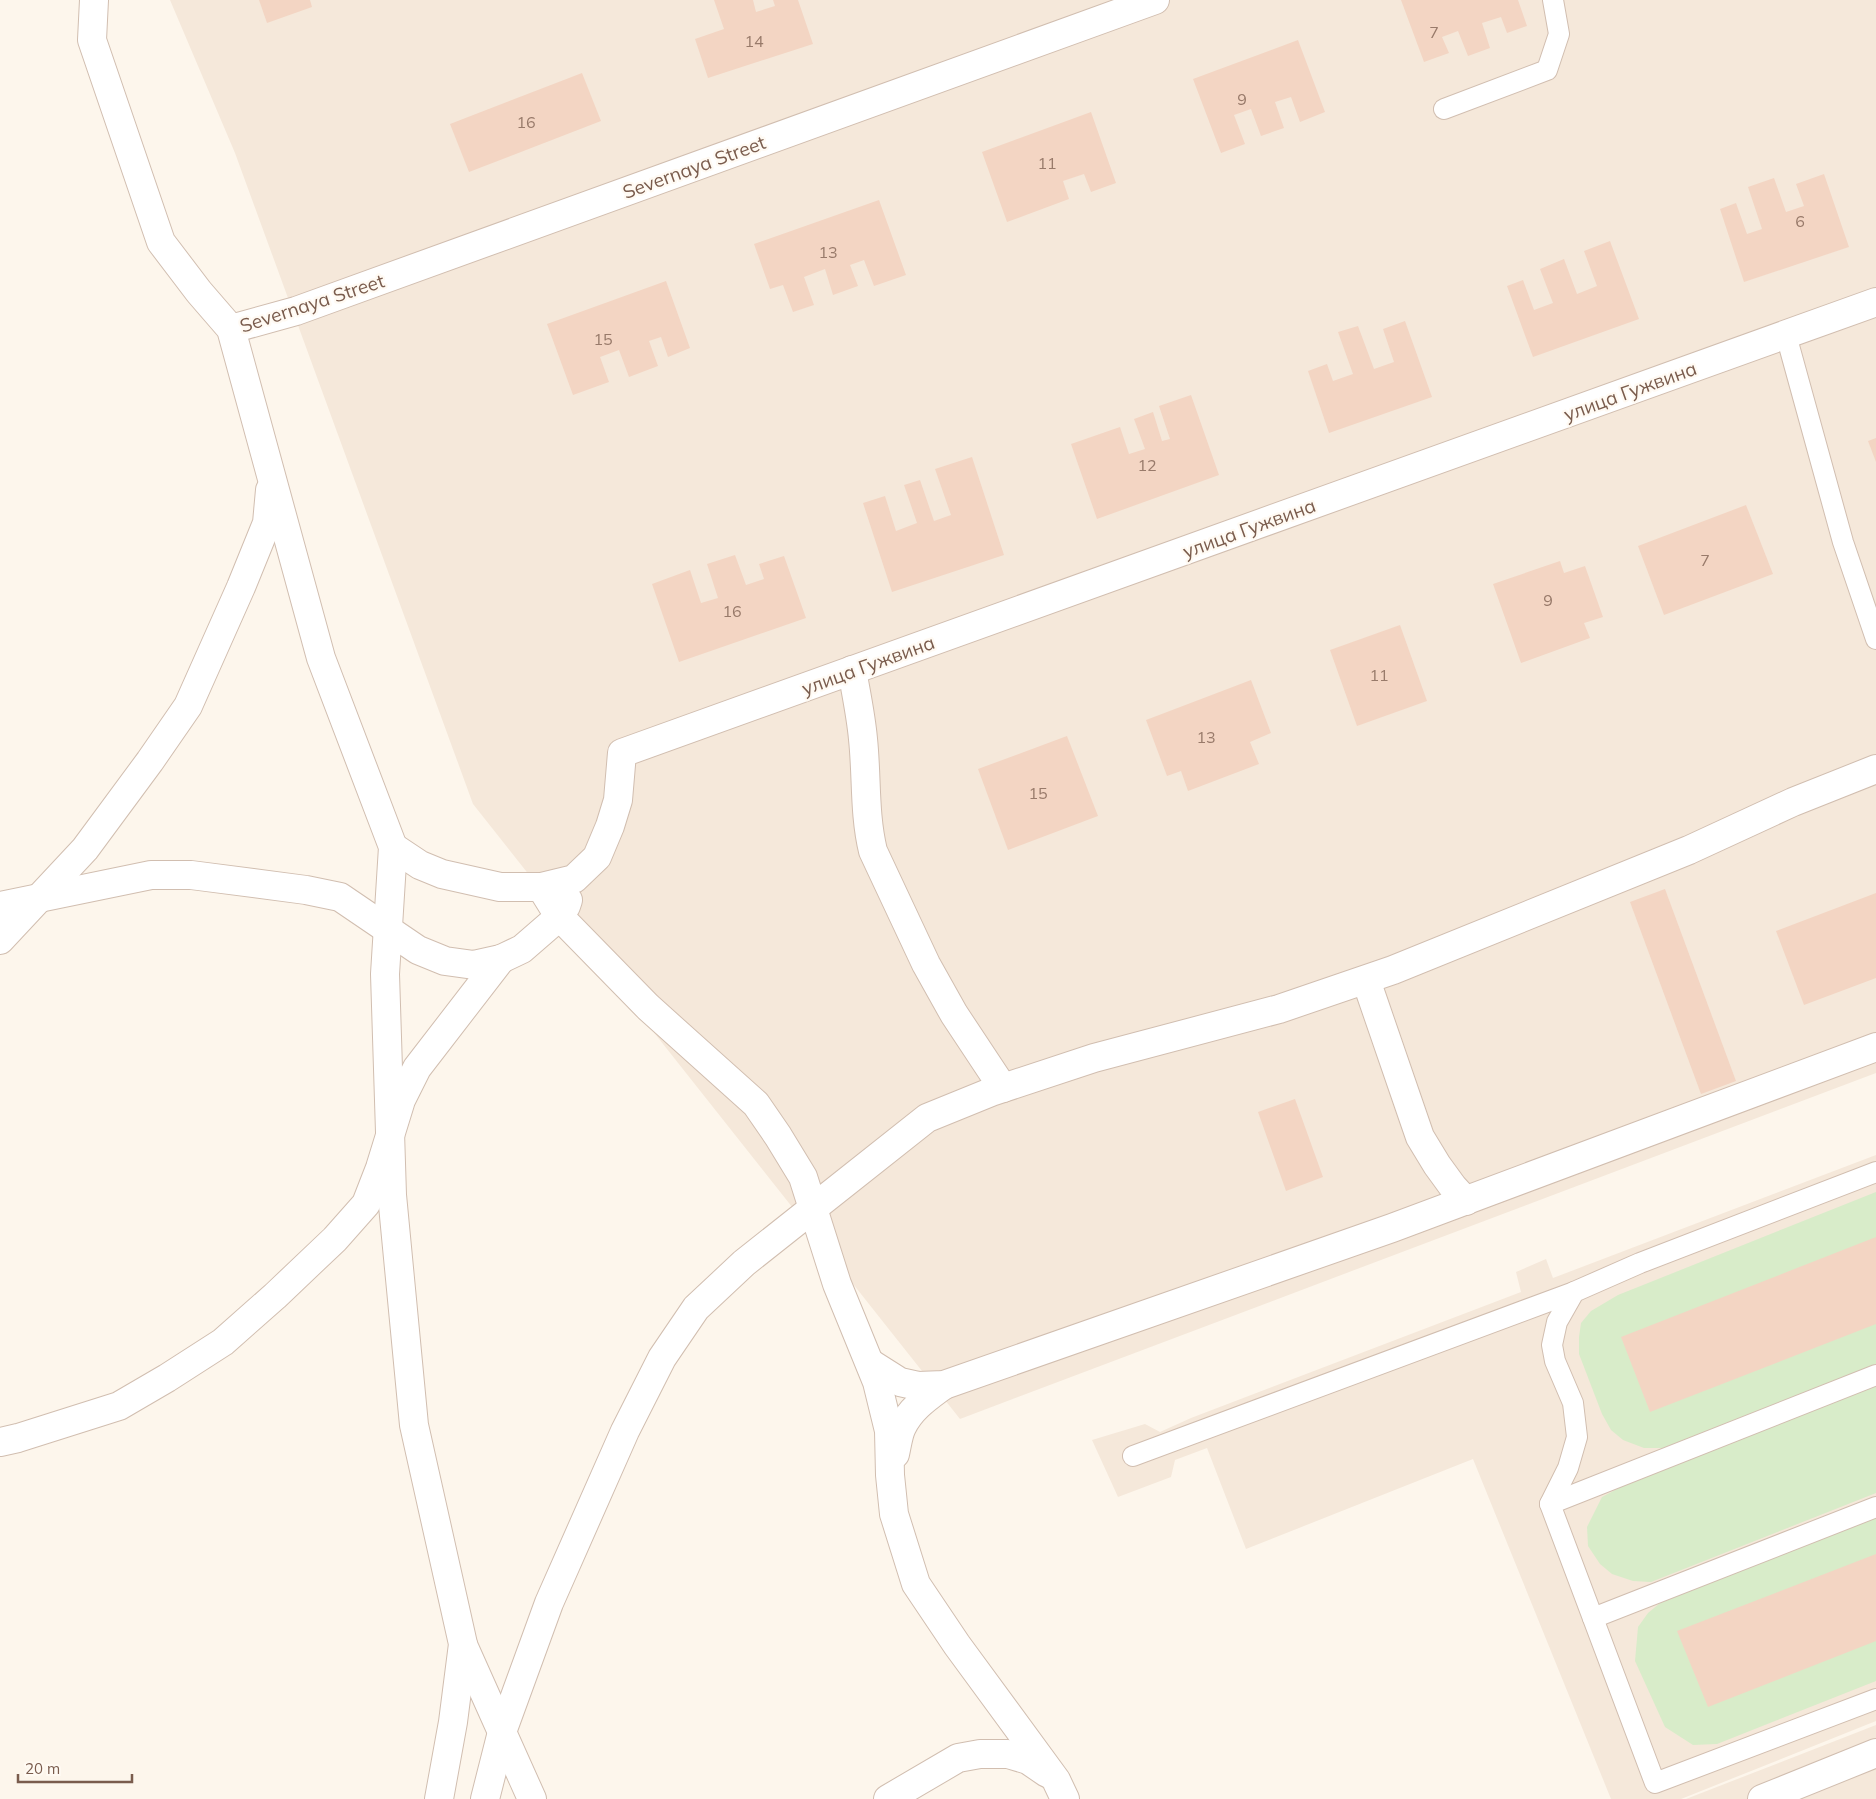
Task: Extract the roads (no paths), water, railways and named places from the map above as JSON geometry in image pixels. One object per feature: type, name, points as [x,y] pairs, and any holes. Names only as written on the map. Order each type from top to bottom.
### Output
[{"type":"street","points":[[94,0],[92,40],[161,242],[198,292],[231,329],[321,658],[393,847],[385,974],[392,1195],[414,1425],[463,1644],[532,1799]]},
{"type":"street","name":"Severnaya Street","points":[[231,329],[296,311],[1155,0]]},
{"type":"street","name":"улица Гужвина","points":[[574,879],[597,856],[610,826],[618,800],[622,753],[1876,302]]},
{"type":"street","points":[[0,940],[85,849],[188,706],[267,523],[272,478]]},
{"type":"street","points":[[852,670],[863,740],[865,805],[868,832],[873,851],[926,964],[954,1014],[1003,1088]]},
{"type":"street","points":[[484,1799],[502,1732],[549,1603],[625,1431],[662,1358],[696,1308],[744,1263],[926,1118],[1003,1088],[1094,1058],[1279,1009],[1366,980],[1689,850],[1793,802],[1876,769]]},
{"type":"street","points":[[393,847],[420,865],[442,874],[500,887],[541,887],[574,879]]},
{"type":"street","points":[[0,906],[151,875],[191,875],[306,890],[340,897],[418,950],[445,961],[474,965],[501,959],[522,949],[559,916],[566,906],[574,879]]},
{"type":"street","points":[[541,887],[559,916],[648,1007],[756,1104],[803,1177],[837,1284],[877,1382],[890,1431],[890,1475],[894,1514],[916,1584],[1060,1790]]},
{"type":"street","points":[[0,1442],[119,1406],[167,1378],[223,1342],[335,1239],[366,1204],[401,1100],[417,1068],[501,959]]},
{"type":"street","points":[[1366,980],[1420,1137],[1453,1187],[1466,1200]]},
{"type":"street","points":[[890,1475],[901,1428],[911,1412],[923,1400],[944,1385],[1466,1200],[1876,1047]]},
{"type":"street","points":[[870,1363],[900,1382],[918,1386],[944,1385]]},
{"type":"street","points":[[438,1799],[453,1722],[463,1644]]},
{"type":"street","points":[[1762,1799],[1876,1753]]},
{"type":"street","points":[[888,1799],[958,1758],[980,1754],[1008,1754],[1028,1760],[1060,1790]]},
{"type":"lane","points":[[1444,109],[1547,70],[1559,34],[1553,0]]},
{"type":"lane","points":[[1786,335],[1844,542],[1876,639]]},
{"type":"lane","points":[[1134,1456],[1574,1292],[1640,1263],[1876,1172]]},
{"type":"lane","points":[[1574,1292],[1556,1322],[1552,1346],[1555,1360],[1573,1403],[1576,1437],[1568,1468],[1550,1504],[1655,1783],[1876,1699]]},
{"type":"lane","points":[[1550,1504],[1876,1375]]},
{"type":"lane","points":[[1593,1618],[1876,1507]]}]
